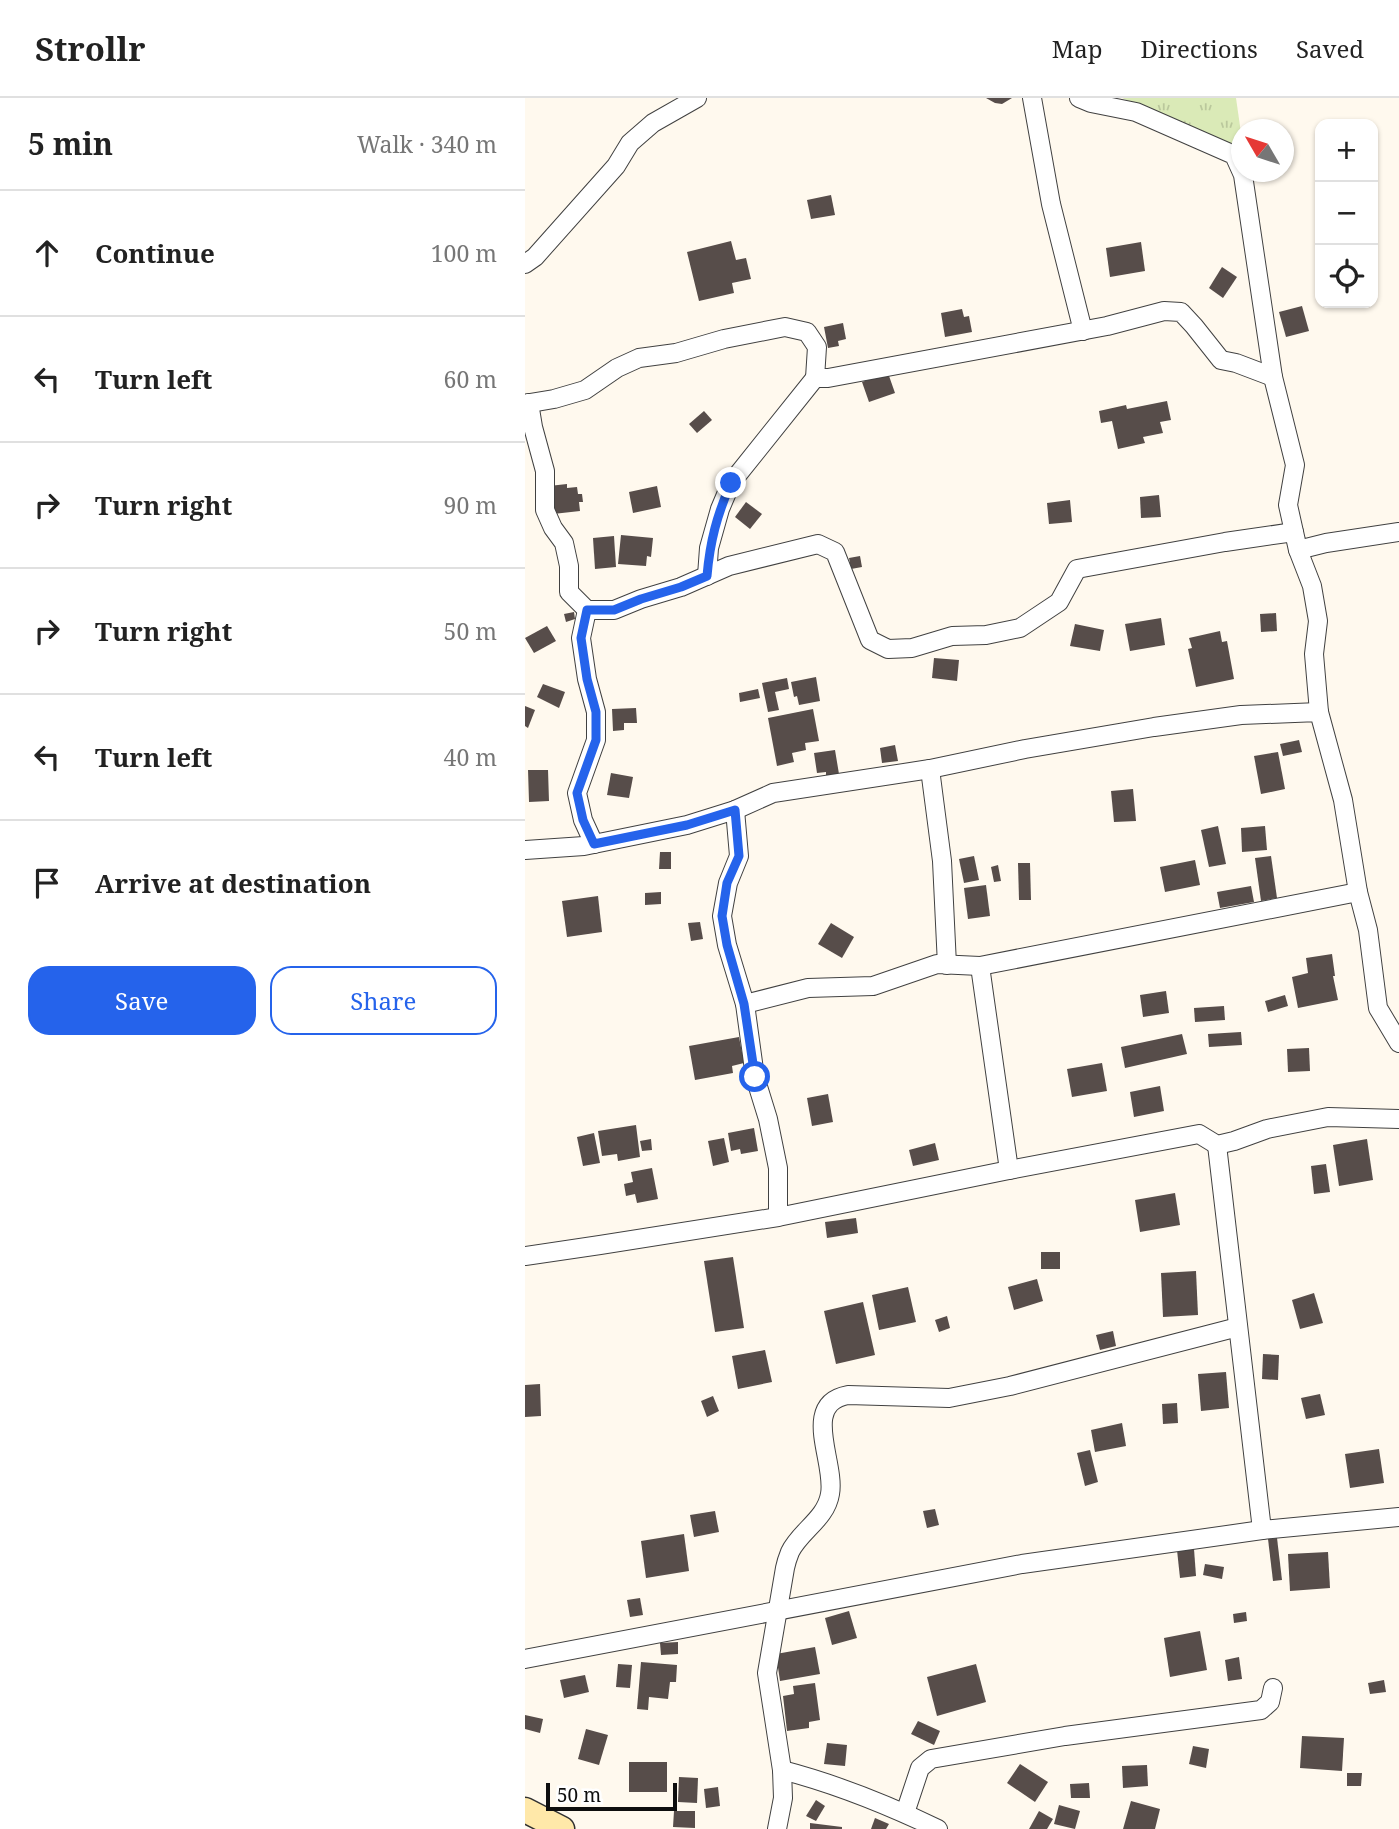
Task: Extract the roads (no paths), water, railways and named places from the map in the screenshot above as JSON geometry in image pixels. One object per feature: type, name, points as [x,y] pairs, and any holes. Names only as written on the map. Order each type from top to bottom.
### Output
[{"type":"main road","points":[[525,1810],[562,1829]]},
{"type":"street","points":[[525,264],[535,257],[616,166],[630,143],[653,123],[697,98]]},
{"type":"street","points":[[1032,98],[1051,204],[1083,331]]},
{"type":"street","points":[[1079,98],[1091,103],[1136,111],[1234,155],[1243,175],[1273,377],[1295,465],[1288,505],[1296,541],[1312,586],[1318,621],[1314,654],[1319,712],[1343,800],[1358,892],[1368,930],[1378,1008],[1399,1043]]},
{"type":"street","points":[[815,378],[828,378],[1083,331],[1164,310],[1181,312],[1221,360],[1237,363],[1273,377]]},
{"type":"street","points":[[707,576],[709,548],[731,483],[815,378],[817,347],[807,332],[785,327],[724,339],[675,353],[639,358],[617,368],[585,390],[527,403],[545,471],[545,510],[564,543],[569,566],[569,592],[587,610],[614,610],[681,587],[707,576],[729,566],[818,544],[835,552],[870,640],[888,649],[912,648],[952,636],[986,635],[1020,628],[1059,602],[1077,569],[1226,542],[1326,543],[1399,532]]},
{"type":"street","points":[[587,610],[581,638],[587,679],[596,712],[596,740],[577,793],[583,820],[594,844]]},
{"type":"street","points":[[525,850],[594,844],[687,825],[735,810],[773,793],[930,769],[1025,749],[1241,715],[1319,712]]},
{"type":"street","points":[[930,769],[942,861],[947,965]]},
{"type":"street","points":[[735,810],[739,856],[727,883],[722,916],[727,945],[744,1004],[755,1077],[768,1119],[778,1168],[778,1217]]},
{"type":"street","points":[[744,1004],[808,988],[873,986],[937,964],[981,967],[1358,892]]},
{"type":"street","points":[[981,967],[1009,1170]]},
{"type":"street","points":[[525,1256],[778,1217],[1199,1134],[1217,1145],[1267,1129],[1328,1117],[1399,1119]]},
{"type":"street","points":[[1217,1145],[1262,1530]]},
{"type":"street","points":[[777,1829],[783,1798],[782,1770],[767,1673],[790,1551],[818,1519],[830,1495],[831,1476],[821,1425],[829,1405],[837,1397],[848,1395],[949,1398],[1010,1386],[1238,1327]]},
{"type":"street","points":[[525,1659],[1022,1564],[1262,1530],[1399,1517]]},
{"type":"street","points":[[905,1813],[920,1768],[931,1759],[1065,1736],[1261,1710],[1270,1702],[1273,1688]]},
{"type":"street","points":[[782,1770],[817,1779],[905,1813],[938,1829]]}]
